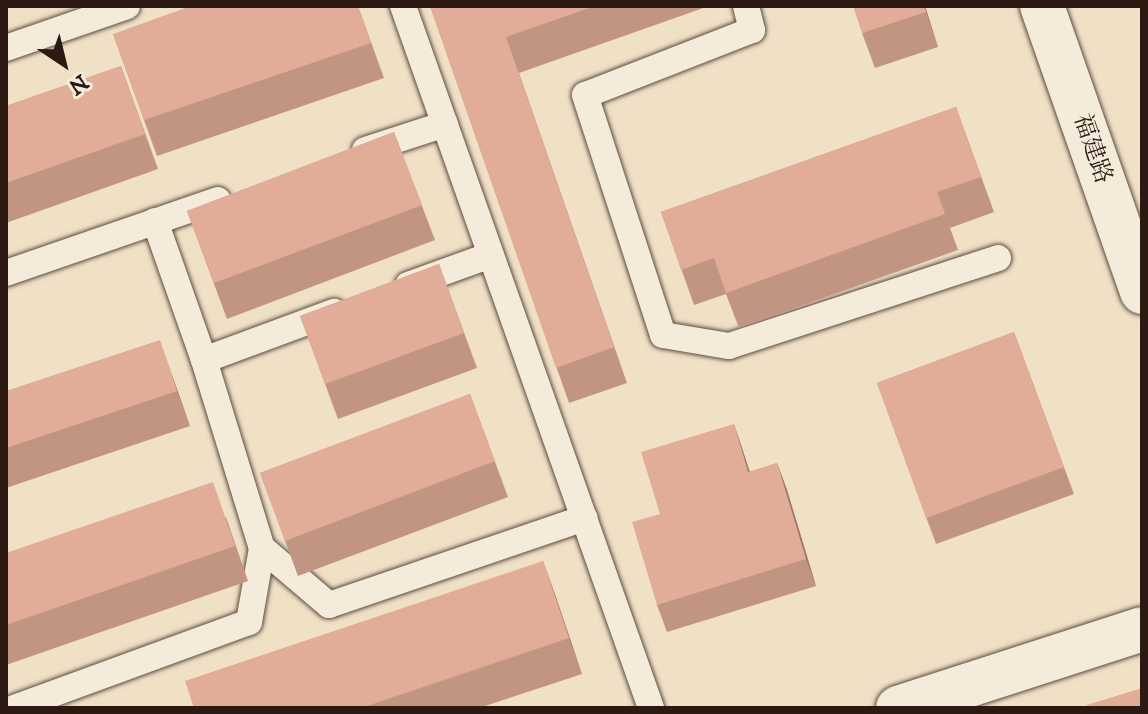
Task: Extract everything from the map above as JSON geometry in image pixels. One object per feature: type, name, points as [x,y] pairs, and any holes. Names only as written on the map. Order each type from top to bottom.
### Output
[{"type":"street","name":"福建路","points":[[1042,6],[1142,292]]},
{"type":"street","name":"福建路","points":[[1072,6],[1142,207]]},
{"type":"street","points":[[898,708],[947,700],[1142,629]]},
{"type":"lane","points":[[6,48],[127,6]]},
{"type":"lane","points":[[746,6],[752,30],[585,95],[663,335],[729,346],[998,258]]},
{"type":"lane","points":[[409,8],[445,124],[651,708]]},
{"type":"lane","points":[[343,158],[445,124]]},
{"type":"lane","points":[[6,273],[242,192]]},
{"type":"lane","points":[[14,708],[249,622],[262,548],[204,360],[155,221]]},
{"type":"lane","points":[[204,360],[491,255]]},
{"type":"lane","points":[[262,548],[329,605],[585,518]]},
{"type":"building","points":[[191,6],[358,6],[371,43],[144,120],[113,34]]},
{"type":"building","points":[[430,6],[595,6],[506,37],[614,347],[556,368]]},
{"type":"building","points":[[853,6],[924,6],[926,12],[862,33]]},
{"type":"building","points":[[121,66],[145,134],[6,183],[6,106]]},
{"type":"building","points":[[956,107],[981,177],[937,192],[945,214],[726,293],[714,258],[681,270],[661,212]]},
{"type":"building","points":[[394,132],[422,205],[214,283],[187,211]]},
{"type":"building","points":[[439,264],[464,333],[325,384],[300,316]]},
{"type":"building","points":[[1014,332],[1064,467],[926,518],[877,383]]},
{"type":"building","points":[[160,340],[177,391],[6,448],[6,391]]},
{"type":"building","points":[[470,394],[495,461],[285,541],[260,473]]},
{"type":"building","points":[[734,424],[748,472],[777,463],[806,559],[657,605],[632,522],[660,514],[641,452]]},
{"type":"building","points":[[213,482],[235,546],[6,625],[6,553]]},
{"type":"building","points":[[543,561],[569,638],[361,708],[194,708],[185,681]]},
{"type":"building","points":[[1142,688],[1142,708],[1084,708],[1087,705]]}]
